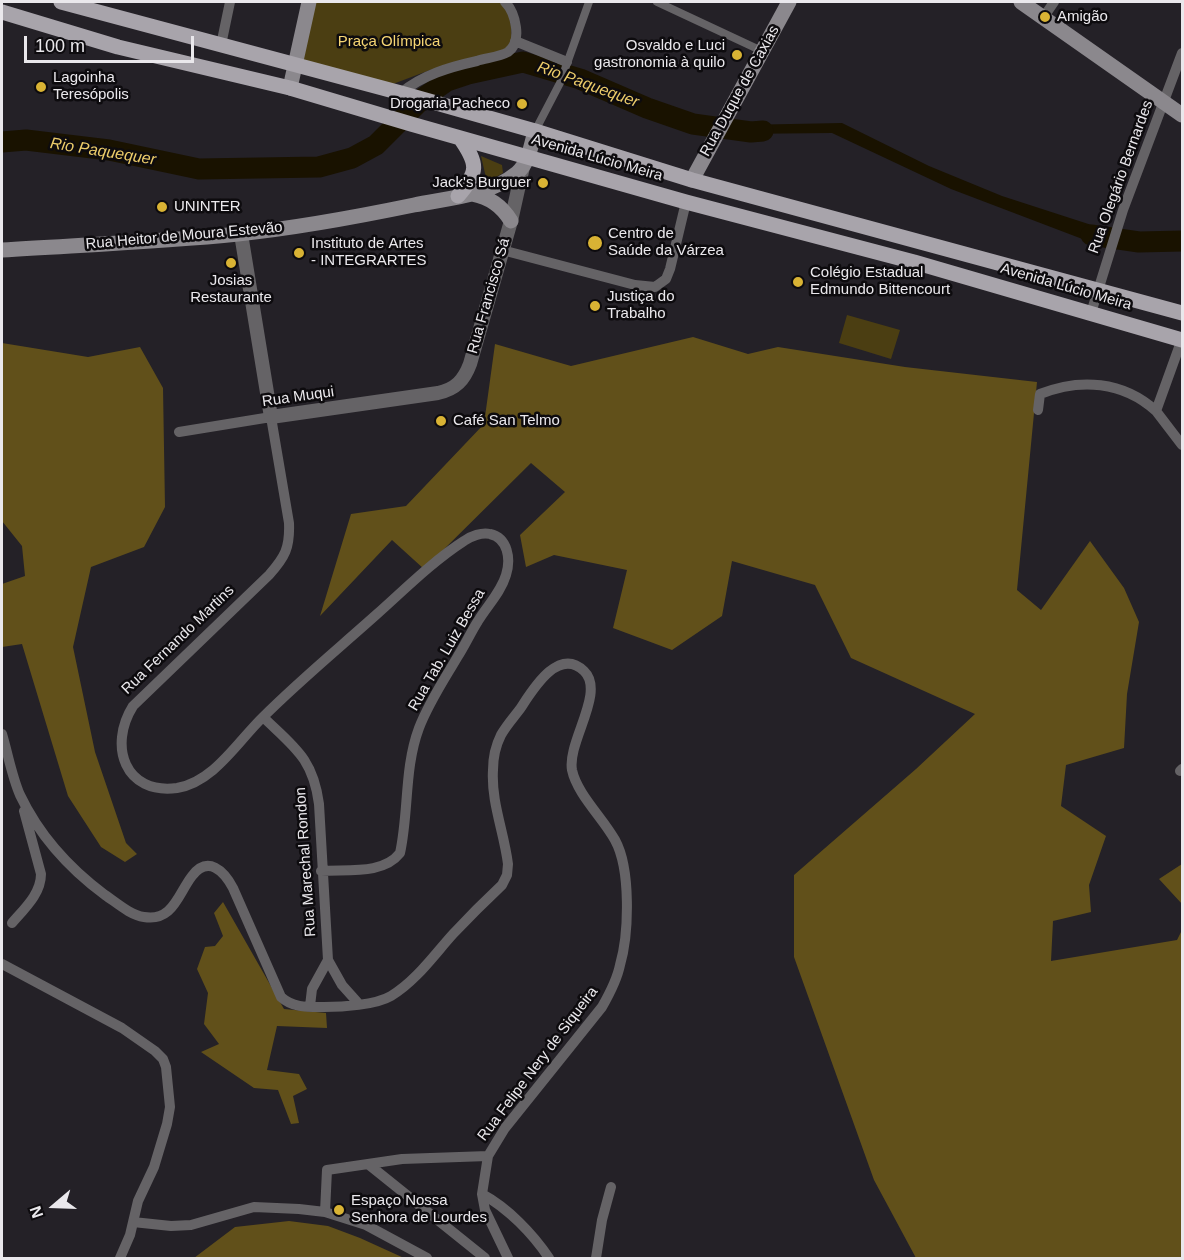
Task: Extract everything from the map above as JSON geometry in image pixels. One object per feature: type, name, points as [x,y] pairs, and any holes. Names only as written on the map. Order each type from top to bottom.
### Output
[{"type":"main road","name":"Avenida Lúcio Meira","points":[[61,2],[296,64],[535,131],[692,180],[1182,313]]},
{"type":"main road","points":[[290,88],[309,2]]},
{"type":"main road","name":"Rua Duque de Caxias","points":[[692,180],[789,2]]},
{"type":"main road","points":[[1020,2],[1182,115]]},
{"type":"main road","name":"Avenida Lúcio Meira","points":[[2,12],[118,47],[290,88],[460,138],[525,162],[914,262],[1182,340]]},
{"type":"main road","name":"Rua Francisco Sá","points":[[525,162],[535,131]]},
{"type":"main road","points":[[460,138],[470,154],[474,168],[465,195],[493,201],[501,207],[511,221]]},
{"type":"main road","name":"Rua Heitor de Moura Estevão","points":[[2,250],[241,234],[384,211],[465,195],[510,177],[525,162]]},
{"type":"street","points":[[221,45],[230,2]]},
{"type":"street","points":[[406,95],[419,80],[442,70],[507,52],[515,41],[516,27],[513,15],[505,2]]},
{"type":"street","points":[[515,41],[567,64],[589,2]]},
{"type":"street","points":[[657,2],[762,51]]},
{"type":"street","points":[[1043,18],[1054,2]]},
{"type":"street","name":"Rua Olegário Bernardes","points":[[1091,313],[1123,210],[1182,53]]},
{"type":"street","name":"Rua Francisco Sá","points":[[535,131],[560,83],[567,64]]},
{"type":"street","name":"Rua Francisco Sá","points":[[421,397],[449,391],[465,377],[511,221],[525,162]]},
{"type":"street","points":[[502,250],[635,285],[656,287],[666,279],[670,269],[686,202]]},
{"type":"street","name":"Rua Fernando Martins","points":[[241,234],[290,539],[282,560],[269,575],[133,706],[125,719],[120,748],[133,775],[148,786],[166,789],[183,787],[199,780],[212,770],[263,717],[445,555],[466,540],[487,533]]},
{"type":"street","points":[[1156,411],[1182,340]]},
{"type":"street","points":[[1038,410],[1040,394],[1090,383],[1117,388],[1148,403],[1182,445]]},
{"type":"street","name":"Rua Muqui","points":[[179,432],[421,397]]},
{"type":"street","name":"Rua Tab. Luiz Bessa","points":[[321,871],[375,868],[394,860],[400,853],[411,754],[418,730],[432,699],[478,620],[497,594],[507,573],[509,558],[505,545],[497,536],[487,533]]},
{"type":"street","name":"Rua Felipe Nery de Siqueira","points":[[359,1004],[377,1002],[405,986],[502,885],[507,875],[508,864],[492,786],[495,750],[502,734],[549,672],[557,666],[568,663],[585,671],[592,685],[575,745],[572,771],[584,794],[616,841],[621,855],[626,886],[621,964],[613,989],[602,1007],[505,1128],[488,1156]]},
{"type":"street","name":"Rua Marechal Rondon","points":[[263,717],[294,747],[310,768],[318,797],[328,960],[342,985],[359,1004]]},
{"type":"street","points":[[2,734],[41,874],[41,883],[29,903],[12,923]]},
{"type":"street","points":[[19,793],[43,832],[70,865],[128,911],[142,917],[153,918],[165,914],[172,909],[198,870],[208,866],[217,868],[226,876],[233,888],[281,997],[288,1003],[310,1006],[359,1004]]},
{"type":"street","points":[[310,1006],[312,989],[328,960]]},
{"type":"street","points":[[2,964],[122,1028],[163,1059],[166,1067],[170,1107],[154,1167],[138,1201],[120,1258]]},
{"type":"street","points":[[325,1212],[327,1170],[402,1159],[488,1156],[482,1194],[485,1210],[508,1258]]},
{"type":"street","points":[[368,1164],[485,1258]]},
{"type":"street","points":[[596,1258],[602,1220],[611,1187]]},
{"type":"street","points":[[482,1194],[499,1205],[528,1233],[549,1258]]},
{"type":"street","points":[[133,1222],[171,1226],[191,1225],[254,1207],[281,1206],[325,1212],[366,1225],[427,1258]]},
{"type":"green space","name":"Praça Olímpica","points":[[313,2],[502,2],[510,12],[512,42],[502,53],[430,70],[393,84],[299,61]]},
{"type":"green space","points":[[481,156],[502,165],[503,173],[487,182]]},
{"type":"green space","points":[[847,315],[900,330],[891,359],[839,343]]},
{"type":"shaded area","points":[[842,123],[929,166],[1002,196],[1110,231],[1108,245],[1085,240],[951,189],[832,133],[735,134],[740,125]]},
{"type":"shaded area","points":[[1126,234],[1182,235],[1182,246],[1123,246]]},
{"type":"shaded area","points":[[693,337],[748,354],[778,347],[905,367],[1037,382],[1017,590],[1041,610],[1090,541],[1124,588],[1139,622],[1127,694],[1124,748],[1066,765],[1061,806],[1106,836],[1089,885],[1091,912],[1053,921],[1051,961],[1177,940],[1182,930],[1182,1258],[916,1258],[874,1180],[794,957],[794,875],[916,769],[975,714],[851,658],[815,585],[732,561],[722,616],[672,650],[613,628],[627,570],[554,555],[526,567],[520,535],[565,492],[531,463],[424,569],[392,540],[320,616],[351,514],[406,506],[484,424],[495,344],[571,366]]},
{"type":"shaded area","points":[[2,343],[88,357],[140,347],[163,388],[165,507],[144,547],[91,567],[73,647],[95,752],[126,843],[137,854],[125,862],[101,847],[68,796],[22,644],[2,647],[2,584],[25,576],[22,546],[2,521]]},
{"type":"shaded area","points":[[1182,864],[1182,904],[1159,879]]},
{"type":"shaded area","points":[[223,902],[284,1009],[326,1013],[327,1028],[277,1026],[267,1070],[299,1074],[307,1089],[293,1096],[299,1123],[291,1124],[278,1090],[254,1088],[201,1052],[219,1044],[204,1024],[208,993],[197,969],[205,947],[215,946],[223,936],[214,913]]},
{"type":"shaded area","points":[[289,1221],[328,1226],[404,1258],[194,1258],[235,1227]]},
{"type":"waterway","name":"Rio Paquequer","points":[[2,142],[26,140],[109,150],[199,169],[319,167],[352,158],[376,145],[423,98],[447,81],[523,62],[580,79],[647,108],[693,124],[751,132],[763,131]]},
{"type":"waterway","name":"Rio Paquequer","points":[[1091,235],[1139,242],[1182,241]]},
{"type":"place","name":"Amigão","points":[[1045,17]]},
{"type":"place","name":"Osvaldo e Luci gastronomia à quilo","points":[[737,55]]},
{"type":"place","name":"Lagoinha Teresópolis","points":[[41,87]]},
{"type":"place","name":"Drogaria Pacheco","points":[[522,104]]},
{"type":"place","name":"Jack's Burguer","points":[[543,183]]},
{"type":"place","name":"UNINTER","points":[[162,207]]},
{"type":"place","name":"Centro de Saúde da Várzea","points":[[595,243]]},
{"type":"place","name":"Instituto de Artes - INTEGRARTES","points":[[299,253]]},
{"type":"place","name":"Josias Restaurante","points":[[231,263]]},
{"type":"place","name":"Colégio Estadual Edmundo Bittencourt","points":[[798,282]]},
{"type":"place","name":"Justiça do Trabalho","points":[[595,306]]},
{"type":"place","name":"Café San Telmo","points":[[441,421]]},
{"type":"place","name":"Espaço Nossa Senhora de Lourdes","points":[[339,1210]]}]
